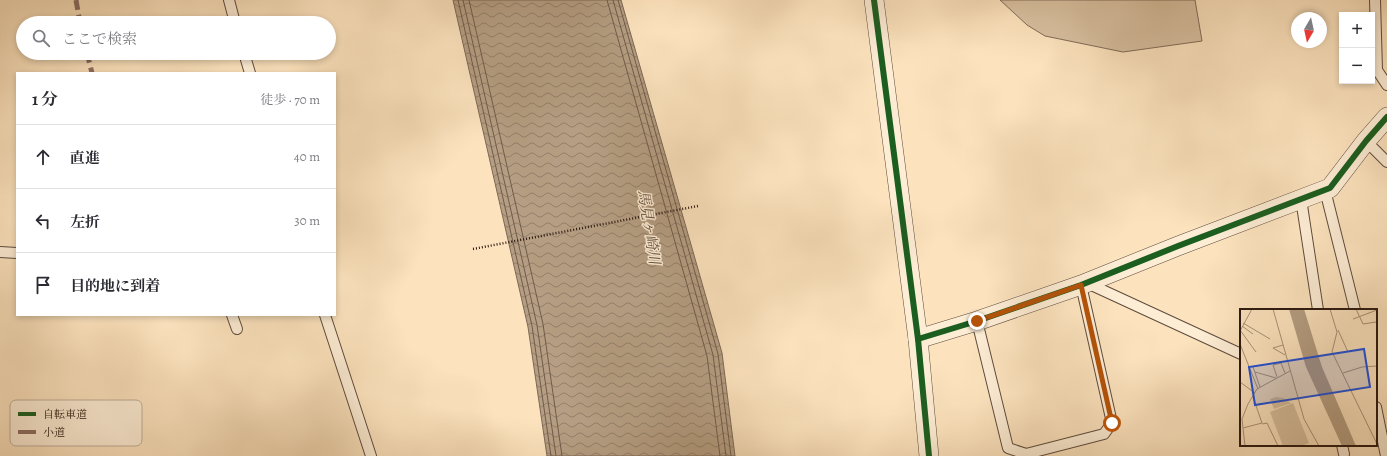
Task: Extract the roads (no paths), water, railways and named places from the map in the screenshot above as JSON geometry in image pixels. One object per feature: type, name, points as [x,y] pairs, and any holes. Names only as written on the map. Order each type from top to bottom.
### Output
[{"type":"street","points":[[874,0],[918,339],[929,456]]},
{"type":"street","points":[[918,339],[977,321],[1084,284],[1178,246],[1330,188],[1366,141],[1387,117]]},
{"type":"lane","points":[[228,0],[233,16]]},
{"type":"lane","points":[[1375,0],[1378,70],[1387,85]]},
{"type":"lane","points":[[246,60],[250,72]]},
{"type":"lane","points":[[1366,141],[1387,162]]},
{"type":"lane","points":[[1325,190],[1354,309]]},
{"type":"lane","points":[[1301,200],[1318,309]]},
{"type":"lane","points":[[0,252],[16,253]]},
{"type":"lane","points":[[977,321],[1008,448],[1026,454],[1104,434],[1112,423],[1084,284]]},
{"type":"lane","points":[[1084,284],[1240,354]]},
{"type":"lane","points":[[232,316],[237,329]]},
{"type":"lane","points":[[325,316],[371,456]]},
{"type":"lane","points":[[1377,412],[1386,456]]},
{"type":"water","name":"馬見ヶ崎川","points":[[453,0],[621,0],[722,353],[735,456],[547,456],[528,327]]}]
